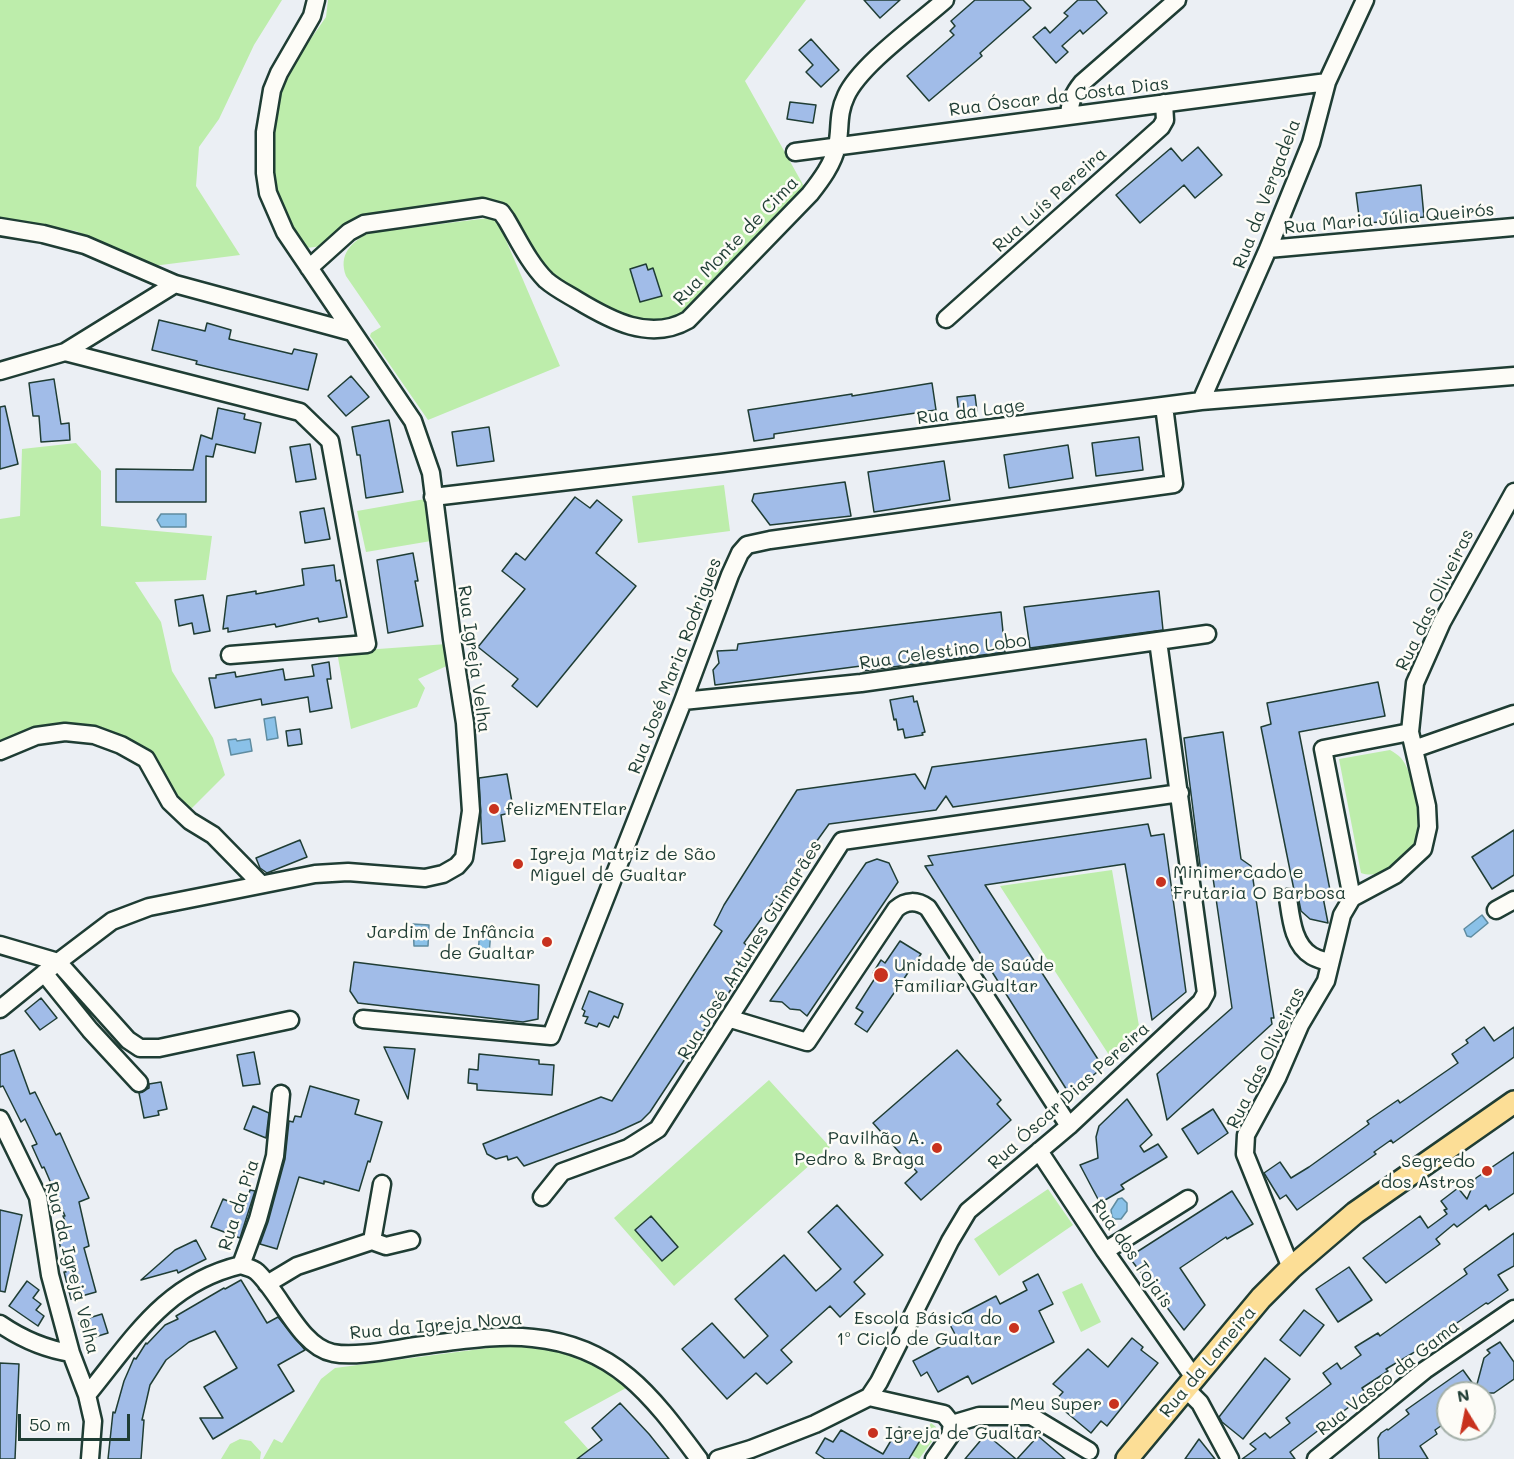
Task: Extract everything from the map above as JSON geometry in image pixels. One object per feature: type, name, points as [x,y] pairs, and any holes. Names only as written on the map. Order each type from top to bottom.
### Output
[{"type":"main road","name":"Rua da Lameira","points":[[1127,1459],[1261,1298],[1291,1268],[1355,1213],[1514,1102]]},
{"type":"street","points":[[316,0],[312,16],[288,56],[272,90],[265,132],[268,193],[285,232],[352,332]]},
{"type":"street","name":"Rua Monte de Cima","points":[[309,268],[349,232],[364,224],[483,207],[501,212],[532,263],[547,281],[559,289],[621,323],[649,330],[668,328],[688,320],[823,178],[838,145],[841,111],[851,86],[860,74],[945,0]]},
{"type":"street","points":[[1069,115],[1074,92],[1177,0]]},
{"type":"street","name":"Rua da Vergadela","points":[[1201,401],[1268,249],[1311,143],[1327,82],[1365,0]]},
{"type":"street","name":"Rua Óscar da Costa Dias","points":[[795,152],[1327,82]]},
{"type":"street","name":"Rua Luís Pereira","points":[[946,319],[1161,127],[1165,120],[1164,103]]},
{"type":"street","points":[[0,227],[43,234],[85,245],[175,284],[352,332]]},
{"type":"street","name":"Rua Maria Júlia Queirós","points":[[1268,249],[1514,227]]},
{"type":"street","points":[[0,371],[65,352],[175,284]]},
{"type":"street","name":"Rua Igreja Velha","points":[[261,884],[315,874],[348,872],[425,878],[442,874],[457,866],[464,858],[471,811],[465,723],[431,473],[413,421],[352,332]]},
{"type":"street","points":[[65,352],[300,412],[330,441],[367,644],[230,655]]},
{"type":"street","name":"Rua da Lage","points":[[433,497],[722,463],[1201,401],[1514,376]]},
{"type":"street","name":"Rua José Maria Rodrigues","points":[[363,1019],[551,1036],[730,575],[740,553],[747,545],[1174,484],[1164,406]]},
{"type":"street","name":"Rua das Oliveiras","points":[[1291,1268],[1245,1154],[1246,1135],[1277,1078],[1300,1025],[1326,981],[1342,915],[1352,898],[1395,875],[1423,849],[1428,827],[1427,806],[1412,741],[1415,683],[1442,622],[1514,492]]},
{"type":"street","name":"Rua Celestino Lobo","points":[[683,701],[861,683],[1207,634]]},
{"type":"street","name":"Rua Óscar Dias Pereira","points":[[869,1397],[968,1211],[1069,1126],[1200,1002],[1206,993],[1158,641]]},
{"type":"street","points":[[1352,898],[1323,749],[1412,741],[1514,714]]},
{"type":"street","points":[[0,751],[36,735],[65,732],[94,735],[121,745],[146,759],[170,802],[190,821],[213,836],[261,884]]},
{"type":"street","name":"Rua José Antunes Guimarães","points":[[542,1197],[561,1172],[628,1148],[658,1129],[731,1019],[842,841],[1179,793]]},
{"type":"street","points":[[0,1009],[112,921],[148,907],[261,884]]},
{"type":"street","points":[[1288,898],[1291,918],[1300,946],[1312,956],[1330,963]]},
{"type":"street","points":[[1496,910],[1514,900]]},
{"type":"street","points":[[731,1019],[807,1042],[896,909],[906,902],[918,902],[928,908],[1069,1126]]},
{"type":"street","points":[[0,945],[58,962],[128,1040],[140,1048],[159,1048],[290,1020]]},
{"type":"street","points":[[44,973],[90,1030],[139,1083]]},
{"type":"street","name":"Rua da Pia","points":[[87,1395],[157,1309],[189,1284],[226,1268],[241,1265],[258,1218],[275,1156],[281,1094]]},
{"type":"street","name":"Rua da Igreja Velha","points":[[0,1119],[38,1197],[50,1275],[71,1353],[87,1395],[93,1421],[90,1459]]},
{"type":"street","name":"Rua dos Tojais","points":[[1039,1151],[1190,1384],[1230,1459]]},
{"type":"street","points":[[372,1241],[382,1184]]},
{"type":"street","points":[[1105,1251],[1188,1199]]},
{"type":"street","points":[[267,1284],[297,1266],[372,1241],[386,1246],[411,1240]]},
{"type":"street","name":"Rua da Igreja Nova","points":[[241,1265],[255,1270],[306,1336],[317,1347],[332,1353],[354,1354],[531,1337],[557,1341],[600,1356],[634,1382],[666,1414],[699,1459]]},
{"type":"street","name":"Rua Vasco da Gama","points":[[1316,1459],[1425,1370],[1514,1309]]},
{"type":"street","points":[[0,1324],[18,1336],[51,1350],[71,1353]]},
{"type":"street","points":[[718,1459],[815,1424],[869,1397],[944,1414],[952,1424],[950,1436],[934,1459]]},
{"type":"street","points":[[952,1424],[979,1416],[1031,1416],[1089,1451]]},
{"type":"green space","points":[[0,0],[282,0],[254,45],[219,119],[199,147],[196,186],[240,255],[153,266],[76,231],[0,219]]},
{"type":"green space","points":[[328,0],[806,0],[745,81],[806,190],[680,317],[656,324],[621,315],[579,295],[545,271],[511,213],[364,218],[323,246],[306,248],[288,219],[278,197],[273,168],[275,128],[278,98],[287,73],[326,17]]},
{"type":"green space","points":[[496,217],[560,366],[428,420],[370,336],[381,327],[346,276],[345,256],[352,245],[369,233]]},
{"type":"green space","points":[[76,443],[101,471],[101,526],[212,536],[206,580],[135,582],[161,622],[172,671],[213,738],[225,775],[187,813],[148,752],[95,731],[0,744],[0,519],[20,516],[22,449]]},
{"type":"green space","points":[[724,485],[730,531],[638,543],[632,496]]},
{"type":"green space","points":[[425,499],[431,541],[366,552],[357,511]]},
{"type":"green space","points":[[447,644],[451,664],[418,679],[425,688],[417,707],[351,729],[337,652]]},
{"type":"green space","points":[[1390,750],[1401,758],[1410,774],[1416,797],[1418,831],[1414,843],[1402,858],[1380,872],[1365,874],[1361,873],[1339,759]]},
{"type":"green space","points":[[1112,870],[1139,1026],[1109,1055],[1000,886]]},
{"type":"green space","points":[[769,1080],[830,1147],[674,1286],[614,1218]]},
{"type":"green space","points":[[1048,1189],[1073,1225],[999,1276],[974,1239]]},
{"type":"green space","points":[[1082,1283],[1101,1322],[1081,1332],[1062,1292]]},
{"type":"green space","points":[[524,1345],[552,1349],[579,1358],[604,1371],[626,1388],[564,1422],[589,1450],[577,1459],[263,1459],[274,1439],[282,1443],[321,1379],[335,1368]]},
{"type":"green space","points":[[931,1423],[936,1427],[936,1436],[919,1459],[911,1455]]},
{"type":"green space","points":[[240,1439],[251,1441],[261,1452],[260,1459],[221,1459],[230,1444]]},
{"type":"water","points":[[161,514],[186,514],[186,527],[161,527],[157,520]]},
{"type":"water","points":[[275,717],[278,738],[267,740],[264,719]]},
{"type":"water","points":[[236,739],[237,741],[250,739],[252,751],[231,755],[228,740]]},
{"type":"water","points":[[1482,915],[1488,923],[1471,937],[1467,936],[1464,929]]},
{"type":"water","points":[[413,924],[429,925],[428,946],[414,946]]},
{"type":"water","points":[[480,930],[491,931],[489,954],[478,953]]},
{"type":"water","points":[[1122,1198],[1127,1203],[1127,1211],[1121,1219],[1115,1219],[1112,1217],[1111,1210],[1118,1199]]},
{"type":"building","points":[[864,0],[900,0],[880,18]]},
{"type":"building","points":[[975,0],[1023,0],[1031,8],[980,53],[982,56],[929,101],[907,76],[954,35],[950,31],[955,26],[951,21]]},
{"type":"building","points":[[1078,0],[1096,0],[1107,13],[1083,34],[1080,30],[1062,46],[1068,52],[1056,63],[1033,37],[1045,27],[1050,33],[1068,16],[1064,13]]},
{"type":"building","points":[[811,39],[839,70],[821,87],[806,72],[813,65],[799,50]]},
{"type":"building","points":[[790,102],[816,105],[813,123],[787,119]]},
{"type":"building","points":[[1198,147],[1222,175],[1195,198],[1184,185],[1140,223],[1116,195],[1171,148],[1182,161]]},
{"type":"building","points":[[1421,185],[1424,217],[1360,224],[1356,193]]},
{"type":"building","points":[[646,264],[648,270],[653,268],[662,296],[640,302],[630,269]]},
{"type":"building","points":[[159,320],[205,331],[207,323],[231,330],[229,339],[292,354],[294,349],[317,354],[308,390],[196,364],[197,361],[152,350]]},
{"type":"building","points":[[351,376],[369,397],[346,416],[328,396]]},
{"type":"building","points":[[54,379],[61,424],[69,423],[70,440],[41,442],[39,416],[33,416],[29,383]]},
{"type":"building","points":[[932,383],[936,410],[774,434],[774,438],[754,441],[748,410]]},
{"type":"building","points":[[975,395],[977,411],[959,414],[957,397]]},
{"type":"building","points":[[5,406],[18,464],[0,469],[0,407]]},
{"type":"building","points":[[218,408],[245,414],[244,419],[261,423],[255,453],[216,444],[213,457],[206,456],[206,502],[116,502],[116,469],[193,470],[201,435],[212,439]]},
{"type":"building","points":[[389,420],[403,492],[366,498],[360,455],[357,455],[352,427]]},
{"type":"building","points":[[489,427],[494,461],[457,466],[452,432]]},
{"type":"building","points":[[1139,437],[1143,470],[1096,476],[1092,443]]},
{"type":"building","points":[[310,444],[316,479],[296,482],[290,447]]},
{"type":"building","points":[[1068,445],[1073,478],[1009,488],[1004,455]]},
{"type":"building","points":[[944,461],[950,500],[874,512],[868,472]]},
{"type":"building","points":[[845,482],[851,516],[770,525],[752,501],[754,494]]},
{"type":"building","points":[[575,497],[590,508],[597,500],[622,520],[596,553],[636,586],[537,707],[512,686],[518,679],[478,647],[525,589],[502,571],[516,553],[525,560]]},
{"type":"building","points":[[324,508],[330,539],[305,543],[300,512]]},
{"type":"building","points":[[413,553],[418,581],[415,581],[423,626],[388,633],[377,560]]},
{"type":"building","points":[[334,565],[336,581],[340,580],[347,617],[319,622],[318,618],[276,627],[275,624],[228,632],[228,628],[223,629],[227,596],[256,591],[256,594],[304,585],[302,569]]},
{"type":"building","points":[[1159,591],[1163,630],[1030,648],[1024,607]]},
{"type":"building","points":[[203,595],[210,631],[194,634],[192,623],[179,626],[175,600]]},
{"type":"building","points":[[1001,612],[1005,652],[863,671],[861,666],[715,685],[713,670],[719,663],[717,651],[737,650],[738,644]]},
{"type":"building","points":[[329,662],[331,679],[327,679],[332,708],[310,712],[308,697],[262,705],[261,699],[215,708],[209,678],[216,678],[216,675],[235,672],[236,677],[283,669],[285,680],[314,676],[312,665]]},
{"type":"building","points":[[1378,682],[1385,716],[1299,732],[1330,890],[1322,892],[1328,923],[1310,919],[1301,911],[1298,896],[1294,890],[1261,727],[1271,724],[1267,703]]},
{"type":"building","points":[[913,696],[914,702],[917,701],[925,732],[922,733],[923,735],[905,738],[903,729],[898,730],[896,719],[894,720],[890,700]]},
{"type":"building","points":[[300,729],[302,744],[288,746],[286,731]]},
{"type":"building","points":[[1223,732],[1241,859],[1251,866],[1274,1018],[1271,1018],[1272,1024],[1167,1120],[1157,1074],[1232,1008],[1212,871],[1201,873],[1184,738]]},
{"type":"building","points":[[1146,739],[1151,778],[953,807],[946,796],[936,810],[829,824],[744,943],[755,953],[650,1112],[641,1121],[615,1133],[524,1166],[517,1157],[508,1160],[507,1156],[496,1159],[487,1154],[483,1144],[601,1097],[612,1101],[722,931],[714,925],[724,905],[797,790],[915,774],[925,789],[932,767]]},
{"type":"building","name":"felizMENTElar","points":[[507,774],[513,808],[510,809],[510,813],[501,815],[505,841],[482,844],[479,778]]},
{"type":"building","points":[[1148,824],[1151,836],[1164,834],[1186,992],[1152,1020],[1125,864],[985,885],[1103,1067],[1070,1095],[925,866],[933,865],[928,856]]},
{"type":"building","points":[[1514,830],[1514,875],[1492,889],[1472,857]]},
{"type":"building","points":[[300,840],[307,857],[267,873],[260,868],[256,858]]},
{"type":"building","points":[[877,859],[889,863],[898,882],[807,1016],[800,1010],[790,1009],[782,1002],[770,1001],[866,863]]},
{"type":"building","points":[[900,941],[921,954],[867,1032],[855,1024],[863,1012],[856,1008],[877,975],[873,973],[881,960],[885,963]]},
{"type":"building","points":[[354,962],[539,985],[538,1019],[523,1022],[358,1003],[350,991]]},
{"type":"building","points":[[589,991],[623,1004],[618,1018],[614,1016],[609,1027],[599,1023],[597,1027],[585,1023],[588,1017],[583,1016],[585,1011],[582,1009]]},
{"type":"building","points":[[41,998],[57,1018],[40,1030],[25,1011]]},
{"type":"building","points":[[1484,1027],[1494,1041],[1514,1027],[1514,1057],[1393,1143],[1391,1140],[1374,1152],[1376,1154],[1297,1210],[1286,1195],[1280,1199],[1264,1173],[1280,1162],[1291,1178],[1309,1167],[1369,1124],[1367,1121],[1398,1100],[1400,1103],[1458,1063],[1452,1054],[1468,1043],[1466,1040]]},
{"type":"building","points":[[384,1047],[415,1049],[408,1099],[389,1058]]},
{"type":"building","points":[[14,1050],[30,1094],[35,1092],[56,1135],[60,1133],[89,1198],[79,1202],[89,1246],[84,1248],[96,1292],[71,1299],[56,1228],[67,1226],[63,1216],[65,1216],[44,1167],[42,1168],[32,1146],[37,1144],[25,1119],[21,1122],[3,1086],[0,1087],[0,1055]]},
{"type":"building","name":"Pavilhão A. Pedro & Braga","points":[[957,1050],[1001,1100],[997,1104],[1011,1120],[921,1200],[905,1183],[917,1172],[873,1123]]},
{"type":"building","points":[[254,1052],[260,1084],[243,1086],[237,1055]]},
{"type":"building","points":[[479,1054],[539,1060],[539,1064],[554,1065],[552,1095],[477,1090],[477,1084],[468,1083],[469,1069],[478,1070]]},
{"type":"building","points":[[161,1082],[167,1109],[158,1111],[159,1115],[144,1118],[139,1093],[149,1088],[149,1084]]},
{"type":"building","points":[[310,1086],[359,1100],[355,1114],[382,1122],[359,1191],[299,1177],[277,1249],[260,1244],[285,1159],[289,1121],[293,1122],[295,1116],[301,1117]]},
{"type":"building","points":[[1127,1099],[1152,1135],[1140,1146],[1144,1152],[1158,1144],[1167,1157],[1121,1185],[1124,1189],[1100,1203],[1080,1165],[1098,1158],[1096,1137],[1099,1126]]},
{"type":"building","points":[[253,1106],[269,1113],[266,1138],[244,1129]]},
{"type":"building","points":[[1213,1109],[1228,1133],[1198,1154],[1182,1129]]},
{"type":"building","points":[[1514,1152],[1514,1193],[1489,1210],[1486,1205],[1457,1227],[1454,1224],[1436,1239],[1440,1244],[1386,1283],[1363,1258],[1420,1216],[1428,1228],[1447,1214],[1444,1210],[1447,1209],[1441,1201],[1458,1188],[1467,1199],[1476,1178]]},
{"type":"building","points":[[250,1190],[255,1191],[240,1238],[211,1227],[223,1199],[245,1208]]},
{"type":"building","points":[[1232,1191],[1253,1224],[1227,1239],[1226,1237],[1180,1268],[1205,1305],[1184,1330],[1129,1257]]},
{"type":"building","points":[[837,1205],[883,1255],[854,1282],[865,1294],[840,1317],[830,1306],[781,1350],[792,1362],[767,1384],[756,1373],[727,1399],[682,1349],[712,1323],[744,1358],[768,1336],[735,1299],[784,1255],[816,1291],[841,1269],[808,1232]]},
{"type":"building","points":[[0,1210],[22,1215],[5,1292],[0,1291]]},
{"type":"building","points":[[651,1216],[678,1247],[662,1261],[635,1230]]},
{"type":"building","points":[[1514,1233],[1514,1266],[1498,1275],[1508,1290],[1386,1369],[1388,1371],[1362,1388],[1366,1394],[1290,1452],[1295,1459],[1242,1459],[1256,1449],[1250,1444],[1265,1433],[1270,1438],[1290,1423],[1286,1418],[1331,1384],[1323,1373],[1337,1363],[1341,1369],[1361,1355],[1355,1347],[1378,1333],[1380,1336],[1467,1274],[1464,1269]]},
{"type":"building","points":[[196,1240],[206,1259],[178,1273],[177,1270],[141,1280],[175,1250]]},
{"type":"building","points":[[1349,1267],[1372,1300],[1338,1322],[1316,1289]]},
{"type":"building","points":[[1038,1274],[1053,1304],[1039,1311],[1054,1342],[972,1384],[968,1376],[938,1392],[927,1372],[921,1376],[913,1361],[957,1338],[948,1321],[996,1296],[1000,1304],[1027,1290],[1023,1282]]},
{"type":"building","points":[[241,1280],[267,1323],[278,1317],[305,1350],[278,1365],[294,1391],[213,1439],[200,1418],[223,1418],[204,1387],[237,1368],[215,1331],[189,1342],[166,1360],[150,1385],[142,1420],[144,1420],[141,1459],[108,1459],[113,1412],[115,1413],[124,1381],[134,1358],[136,1359],[146,1343],[165,1325],[178,1319],[176,1316]]},
{"type":"building","points":[[27,1281],[39,1290],[33,1298],[41,1304],[36,1310],[44,1316],[38,1326],[9,1306]]},
{"type":"building","points":[[1304,1310],[1324,1325],[1300,1356],[1280,1340]]},
{"type":"building","points":[[102,1314],[108,1333],[85,1340],[79,1321]]},
{"type":"building","points":[[1132,1338],[1143,1347],[1141,1350],[1158,1363],[1107,1426],[1101,1421],[1091,1433],[1054,1402],[1063,1392],[1053,1384],[1088,1349],[1108,1367]]},
{"type":"building","points":[[1500,1342],[1514,1362],[1514,1379],[1496,1392],[1496,1381],[1478,1381],[1484,1358],[1490,1353],[1487,1350]]},
{"type":"building","points":[[1265,1358],[1290,1379],[1243,1439],[1219,1417]]},
{"type":"building","points":[[0,1363],[19,1364],[15,1459],[0,1459]]},
{"type":"building","points":[[1463,1370],[1471,1381],[1447,1381]]},
{"type":"building","points":[[1436,1389],[1436,1435],[1420,1446],[1428,1459],[1379,1459],[1378,1438],[1381,1433],[1409,1414],[1406,1410]]},
{"type":"building","points":[[620,1403],[669,1459],[577,1459],[602,1440],[592,1428]]},
{"type":"building","points":[[899,1427],[921,1439],[909,1459],[825,1459],[816,1453],[825,1438],[833,1442],[841,1430],[883,1454]]},
{"type":"building","points":[[986,1434],[1016,1459],[965,1459]]},
{"type":"building","points":[[1038,1436],[1065,1459],[1017,1459]]},
{"type":"building","points":[[1199,1439],[1215,1459],[1185,1459]]},
{"type":"place","name":"felizMENTElar","points":[[494,809]]},
{"type":"place","name":"Igreja Matriz de São Miguel de Gualtar","points":[[518,864]]},
{"type":"place","name":"Minimercado e Frutaria O Barbosa","points":[[1161,882]]},
{"type":"place","name":"Jardim de Infância de Gualtar","points":[[547,942]]},
{"type":"place","name":"Unidade de Saúde Familiar Gualtar","points":[[881,975]]},
{"type":"place","name":"Pavilhão A. Pedro & Braga","points":[[937,1148]]},
{"type":"place","name":"Segredo dos Astros","points":[[1487,1171]]},
{"type":"place","name":"Escola Básica do 1º Ciclo de Gualtar","points":[[1014,1328]]},
{"type":"place","name":"Meu Super","points":[[1114,1404]]},
{"type":"place","name":"Igreja de Gualtar","points":[[873,1433]]}]
